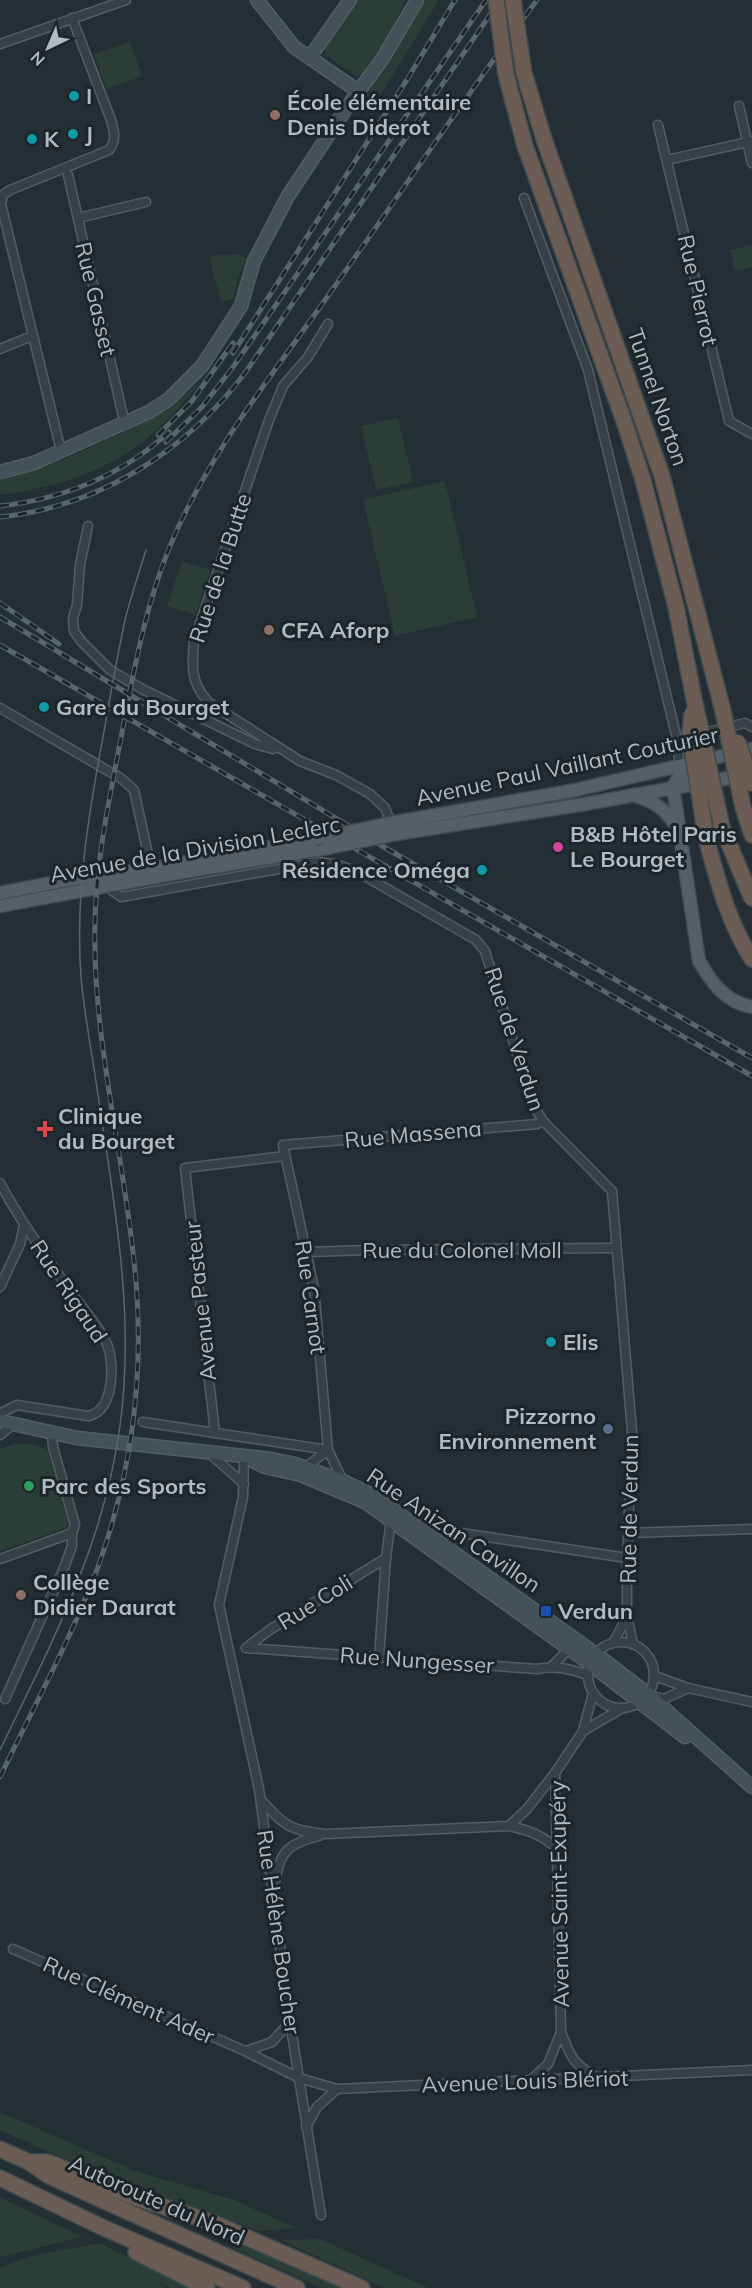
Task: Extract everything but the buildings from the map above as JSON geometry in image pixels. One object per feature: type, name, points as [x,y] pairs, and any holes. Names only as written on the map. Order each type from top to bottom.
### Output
[{"type":"highway","name":"Tunnel Norton","points":[[496,0],[506,75],[525,146],[643,480],[676,607],[722,827],[752,899]]},
{"type":"highway","name":"Tunnel Norton","points":[[513,0],[524,73],[544,139],[662,476],[723,711]]},
{"type":"highway","points":[[694,699],[690,733],[706,838],[725,906],[740,941],[752,959]]},
{"type":"highway","points":[[723,711],[734,729],[752,784]]},
{"type":"highway","points":[[723,711],[738,788],[752,836]]},
{"type":"highway","name":"Autoroute du Nord","points":[[0,2149],[29,2162],[49,2176],[297,2288]]},
{"type":"highway","points":[[29,2162],[48,2162],[122,2193],[214,2223],[362,2288]]},
{"type":"highway","name":"Autoroute du Nord","points":[[0,2178],[106,2229],[243,2288]]},
{"type":"highway","points":[[106,2229],[116,2242],[207,2288]]},
{"type":"main road","points":[[258,0],[294,47],[358,91]]},
{"type":"main road","points":[[310,57],[350,0]]},
{"type":"main road","points":[[0,471],[34,463],[126,423],[169,399],[202,366],[241,306],[254,261],[288,196],[358,91],[383,58],[417,0]]},
{"type":"main road","name":"Avenue Paul Vaillant Couturier","points":[[394,829],[632,795],[722,756],[752,749]]},
{"type":"main road","name":"Avenue Paul Vaillant Couturier","points":[[394,829],[571,790],[678,776],[752,774]]},
{"type":"main road","points":[[678,776],[680,831],[699,961],[713,984],[738,1005],[752,1007]]},
{"type":"main road","points":[[632,795],[660,806],[680,831]]},
{"type":"main road","name":"Avenue de la Division Leclerc","points":[[0,893],[315,839],[394,829]]},
{"type":"main road","name":"Avenue de la Division Leclerc","points":[[0,906],[327,848],[394,829]]},
{"type":"main road","name":"Rue Anizan Cavillon","points":[[1,1415],[15,1424],[52,1434],[271,1459],[306,1467],[343,1481],[401,1515],[449,1549],[591,1664]]},
{"type":"main road","name":"Rue Anizan Cavillon","points":[[244,1457],[266,1467],[301,1475],[365,1502],[591,1664]]},
{"type":"main road","points":[[591,1664],[708,1746],[730,1769],[752,1787]]},
{"type":"street","points":[[0,44],[126,0]]},
{"type":"street","points":[[61,451],[2,219],[1,204],[3,195],[109,150],[115,140],[111,120],[72,18]]},
{"type":"street","points":[[739,106],[749,141],[752,163]]},
{"type":"street","name":"Rue Pierrot","points":[[658,125],[729,421],[752,434]]},
{"type":"street","points":[[667,160],[749,141]]},
{"type":"street","name":"Rue Gasset","points":[[68,175],[126,423]]},
{"type":"street","points":[[524,198],[588,370],[677,739],[678,776]]},
{"type":"street","points":[[78,218],[146,202]]},
{"type":"street","name":"Rue de la Butte","points":[[328,324],[308,357],[283,386],[259,448],[194,641],[192,670],[198,690],[208,702],[300,761],[336,775],[370,794],[385,808],[394,829]]},
{"type":"street","points":[[0,349],[32,336]]},
{"type":"street","points":[[88,526],[73,618],[74,631],[81,640],[110,670],[142,689],[255,744],[285,752]]},
{"type":"street","points":[[0,708],[122,779],[134,790],[151,868]]},
{"type":"street","points":[[677,739],[745,723],[752,727]]},
{"type":"street","name":"Rue de Verdun","points":[[106,886],[121,897],[318,862],[335,864],[356,871],[476,940],[485,951],[533,1105],[543,1121],[612,1191],[632,1432],[627,1617],[633,1644]]},
{"type":"street","name":"Rue Massena","points":[[283,1145],[537,1124],[543,1121]]},
{"type":"street","name":"Rue Carnot","points":[[283,1145],[314,1288],[328,1450]]},
{"type":"street","name":"Avenue Pasteur","points":[[215,1433],[185,1168],[285,1156]]},
{"type":"street","name":"Rue Rigaud","points":[[0,1184],[24,1225],[107,1344],[112,1369],[106,1401],[100,1412],[95,1415],[88,1416],[17,1405],[1,1415]]},
{"type":"street","points":[[0,1287],[20,1244],[24,1225]]},
{"type":"street","name":"Rue du Colonel Moll","points":[[307,1252],[616,1248]]},
{"type":"street","points":[[143,1422],[328,1450]]},
{"type":"street","points":[[0,1435],[15,1424]]},
{"type":"street","points":[[5,1699],[72,1546],[72,1533],[75,1525],[53,1447],[52,1434]]},
{"type":"street","points":[[306,1467],[328,1450]]},
{"type":"street","points":[[328,1450],[343,1481]]},
{"type":"street","points":[[209,1452],[244,1484]]},
{"type":"street","name":"Rue Hélène Boucher","points":[[244,1457],[243,1497],[219,1605],[261,1799],[290,2022],[321,2216]]},
{"type":"street","points":[[379,1658],[391,1519]]},
{"type":"street","points":[[628,1533],[752,1529]]},
{"type":"street","points":[[0,1558],[72,1533]]},
{"type":"street","points":[[449,1549],[453,1539],[461,1533],[627,1558]]},
{"type":"street","name":"Rue Coli","points":[[246,1648],[268,1631],[386,1558]]},
{"type":"street","name":"Rue de Verdun","points":[[613,1643],[627,1617]]},
{"type":"street","points":[[621,1709],[610,1707],[593,1694],[591,1664],[613,1643],[633,1644],[649,1656],[655,1676],[653,1686],[644,1699]]},
{"type":"street","name":"Rue Nungesser","points":[[246,1648],[537,1669],[552,1666],[572,1669],[591,1664]]},
{"type":"street","points":[[552,1666],[569,1649]]},
{"type":"street","points":[[655,1676],[688,1688],[752,1702]]},
{"type":"street","points":[[583,1731],[621,1709],[644,1699],[664,1699],[688,1688]]},
{"type":"street","name":"Avenue Saint-Exupéry","points":[[593,1694],[583,1731],[555,1773],[561,2032],[572,2059],[596,2077]]},
{"type":"street","points":[[509,1826],[527,1809],[555,1773]]},
{"type":"street","points":[[261,1799],[288,1827],[300,1831],[325,1834],[509,1826],[534,1832],[548,1840],[557,1849]]},
{"type":"street","points":[[274,1894],[277,1866],[284,1854],[297,1841],[325,1834]]},
{"type":"street","name":"Rue Clément Ader","points":[[13,1949],[245,2051],[299,2078]]},
{"type":"street","points":[[245,2051],[272,2042],[290,2022]]},
{"type":"street","name":"Avenue Saint-Exupéry","points":[[532,2079],[548,2064],[561,2032]]},
{"type":"street","name":"Avenue Louis Blériot","points":[[299,2078],[337,2089],[752,2070]]},
{"type":"street","points":[[306,2127],[317,2107],[337,2089]]},
{"type":"green space","points":[[358,0],[406,0],[385,41],[366,68],[368,70],[363,75],[356,76],[327,56],[324,48]]},
{"type":"green space","points":[[424,0],[439,0],[373,107],[361,100],[398,46]]},
{"type":"green space","points":[[130,42],[142,76],[107,89],[94,54]]},
{"type":"green space","points":[[752,245],[752,267],[735,271],[730,250]]},
{"type":"green space","points":[[238,254],[247,258],[239,275],[233,299],[221,302],[209,256]]},
{"type":"green space","points":[[200,382],[158,429],[136,447],[113,461],[61,482],[0,495],[0,478],[60,461],[122,433],[166,410]]},
{"type":"green space","points":[[398,418],[413,482],[376,490],[361,426]]},
{"type":"green space","points":[[445,481],[477,617],[395,636],[363,500]]},
{"type":"green space","points":[[182,561],[210,570],[195,615],[167,606]]},
{"type":"green space","name":"Parc des Sports","points":[[13,1444],[34,1444],[47,1450],[68,1522],[66,1528],[0,1551],[0,1449]]},
{"type":"green space","points":[[0,2112],[135,2171],[234,2200],[296,2228],[259,2231],[220,2216],[133,2189],[0,2130]]},
{"type":"green space","points":[[0,2197],[82,2237],[0,2257]]},
{"type":"green space","points":[[320,2239],[428,2288],[385,2288],[281,2240]]},
{"type":"green space","points":[[246,2242],[347,2288],[321,2288],[229,2246]]},
{"type":"green space","points":[[100,2243],[189,2288],[170,2288],[152,2280],[167,2288],[0,2288],[0,2267],[32,2256]]},
{"type":"tram line","points":[[0,1750],[56,1632],[88,1553],[102,1512],[120,1426],[124,1382],[124,1294],[115,1206],[82,989],[80,917],[88,827],[111,692],[126,616],[146,550]]},
{"type":"railway","points":[[233,353],[455,0]]},
{"type":"railway","points":[[166,442],[202,407],[233,367],[486,0]]},
{"type":"railway","points":[[0,517],[37,511],[105,488],[168,450],[222,401],[245,373],[500,0]]},
{"type":"railway","points":[[0,1777],[64,1647],[98,1567],[119,1497],[132,1426],[138,1354],[136,1281],[131,1232],[101,1035],[96,985],[95,936],[97,886],[107,814],[135,668],[153,594],[185,512],[222,447],[264,384],[537,0]]},
{"type":"railway","points":[[158,435],[192,401],[233,343]]},
{"type":"railway","points":[[0,506],[46,498],[90,482],[132,461],[169,432]]},
{"type":"railway","points":[[0,603],[59,644]]},
{"type":"railway","points":[[0,617],[389,850],[752,1058]]},
{"type":"railway","points":[[0,645],[752,1076]]},
{"type":"place","name":"I","points":[[74,96]]},
{"type":"place","name":"École élémentaire Denis Diderot","points":[[275,115]]},
{"type":"place","name":"J","points":[[73,134]]},
{"type":"place","name":"K","points":[[32,139]]},
{"type":"place","name":"CFA Aforp","points":[[269,630]]},
{"type":"place","name":"Gare du Bourget","points":[[44,707]]},
{"type":"place","name":"B&B Hôtel Paris Le Bourget","points":[[558,847]]},
{"type":"place","name":"Résidence Oméga","points":[[482,870]]},
{"type":"place","name":"Clinique du Bourget","points":[[45,1129]]},
{"type":"place","name":"Elis","points":[[551,1342]]},
{"type":"place","name":"Pizzorno Environnement","points":[[608,1429]]},
{"type":"place","name":"Parc des Sports","points":[[29,1486]]},
{"type":"place","name":"Collège Didier Daurat","points":[[21,1595]]},
{"type":"place","name":"Verdun","points":[[546,1611]]}]
